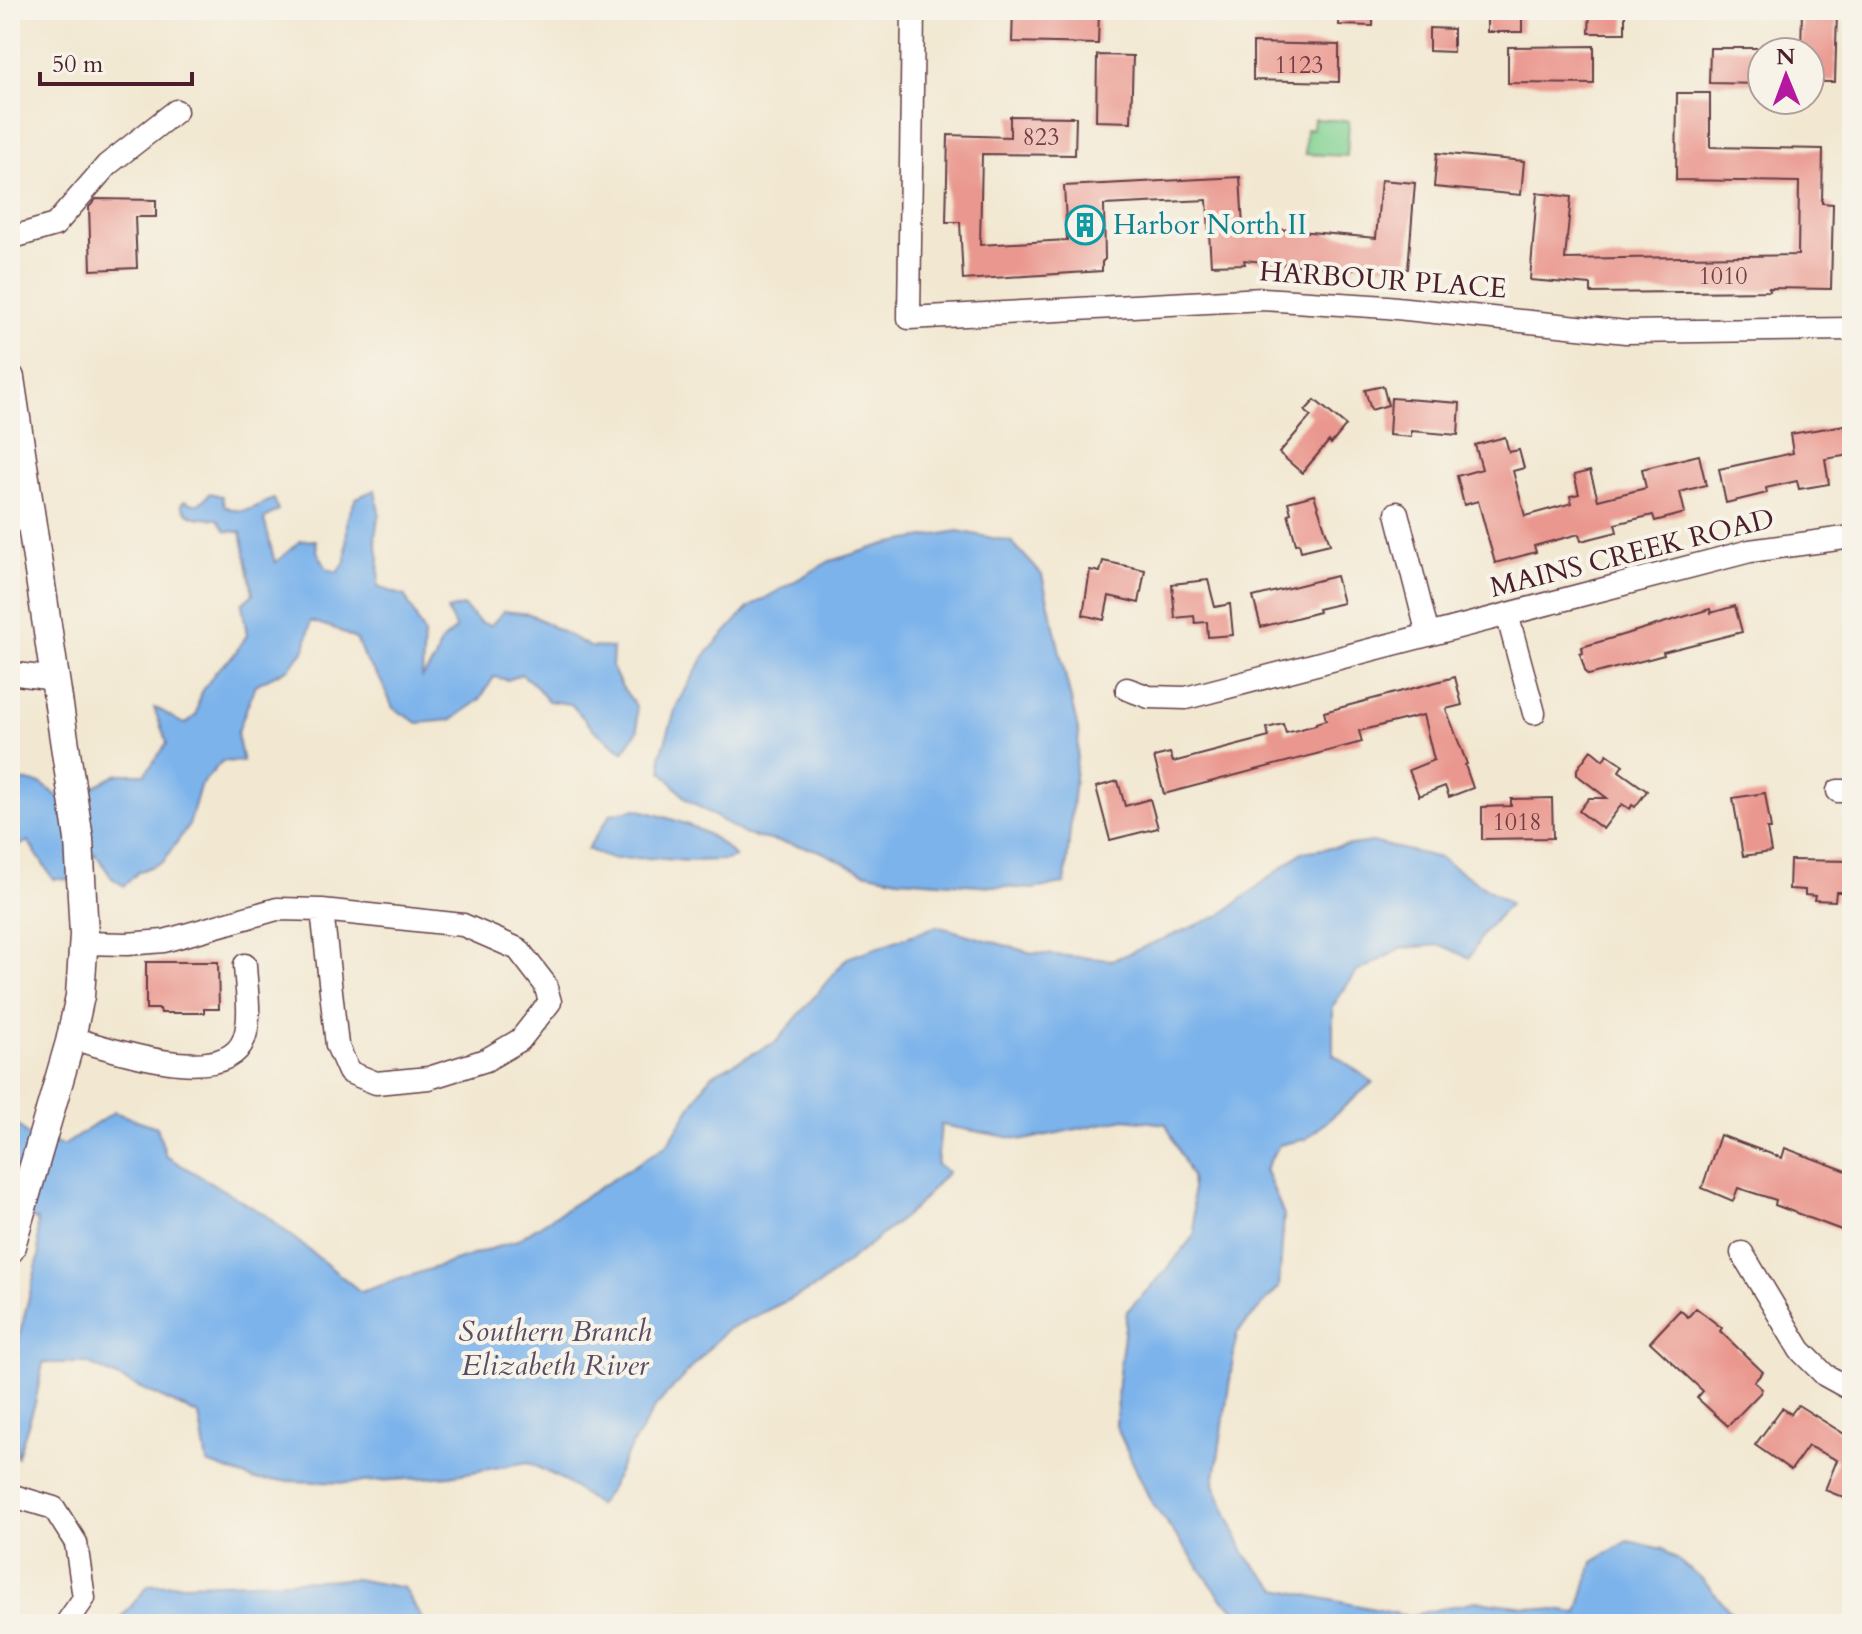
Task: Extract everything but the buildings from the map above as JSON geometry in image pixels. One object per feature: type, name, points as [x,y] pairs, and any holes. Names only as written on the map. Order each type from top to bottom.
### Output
[{"type":"main road","points":[[10,378],[79,839],[84,909],[80,996],[71,1038],[10,1249]]},
{"type":"street","name":"HARBOUR PLACE","points":[[913,10],[909,318],[1263,299],[1387,307],[1626,332],[1852,329]]},
{"type":"street","points":[[10,238],[55,225],[107,165],[176,111]]},
{"type":"street","points":[[1397,513],[1428,635]]},
{"type":"street","name":"MAINS CREEK ROAD","points":[[1127,689],[1149,697],[1186,698],[1750,551],[1852,537]]},
{"type":"street","points":[[1507,614],[1534,713]]},
{"type":"street","points":[[10,673],[54,679]]},
{"type":"street","points":[[84,943],[164,941],[277,909],[322,910],[463,925],[518,949],[545,984],[550,1002],[520,1040],[486,1060],[429,1078],[376,1083],[362,1078],[349,1072],[337,1045],[322,910]]},
{"type":"street","points":[[71,1038],[151,1060],[183,1064],[228,1057],[243,1042],[248,1023],[245,965]]},
{"type":"street","points":[[1742,1253],[1800,1350],[1825,1375],[1852,1390]]},
{"type":"street","points":[[10,1495],[54,1508],[76,1543],[84,1598],[66,1624]]},
{"type":"green space","points":[[1314,119],[1349,121],[1347,156],[1305,154],[1306,129],[1313,129]]},
{"type":"water","points":[[375,490],[379,512],[375,537],[379,559],[378,587],[405,596],[424,634],[422,677],[435,660],[440,643],[456,629],[447,610],[463,606],[481,623],[491,625],[504,611],[530,614],[590,647],[613,648],[612,667],[636,706],[638,730],[623,752],[593,729],[571,704],[548,701],[521,674],[508,680],[494,677],[480,699],[452,720],[418,723],[393,708],[357,640],[311,621],[305,649],[289,668],[255,685],[237,734],[243,762],[222,761],[200,786],[189,825],[163,862],[138,872],[124,886],[112,878],[95,853],[85,880],[53,879],[28,841],[10,851],[10,778],[42,784],[59,797],[91,788],[118,774],[145,774],[167,743],[154,708],[186,724],[196,715],[200,695],[216,671],[233,656],[247,635],[242,604],[253,594],[241,532],[226,531],[218,519],[192,516],[181,504],[185,501],[199,503],[210,493],[222,496],[224,506],[239,511],[274,499],[278,510],[264,519],[275,563],[300,541],[316,540],[317,551],[327,569],[338,572],[346,561],[347,519],[356,498]]},
{"type":"water","points":[[958,531],[1012,542],[1042,575],[1079,734],[1065,884],[1032,889],[898,879],[863,872],[818,850],[746,835],[686,799],[662,771],[661,755],[677,705],[705,655],[748,608],[830,561],[886,544]]},
{"type":"water","points":[[636,809],[702,831],[735,857],[688,861],[611,859],[587,849],[611,814]]},
{"type":"water","name":"Southern Branch Elizabeth River","points":[[1372,842],[1440,858],[1510,904],[1484,932],[1469,958],[1441,945],[1402,948],[1355,973],[1333,1006],[1333,1054],[1373,1082],[1306,1139],[1279,1145],[1265,1169],[1284,1215],[1279,1287],[1237,1333],[1214,1484],[1246,1557],[1278,1589],[1408,1616],[1476,1601],[1578,1613],[1593,1562],[1628,1541],[1663,1549],[1702,1579],[1741,1624],[1252,1624],[1222,1599],[1150,1500],[1116,1426],[1127,1311],[1165,1272],[1195,1234],[1191,1176],[1166,1124],[1125,1119],[1024,1140],[941,1125],[937,1165],[948,1172],[914,1209],[818,1286],[726,1330],[656,1406],[625,1457],[609,1491],[598,1505],[563,1480],[528,1462],[450,1476],[350,1483],[255,1480],[207,1463],[199,1415],[87,1363],[43,1363],[35,1403],[17,1459],[16,1432],[10,1431],[10,1374],[39,1256],[37,1220],[10,1212],[10,1115],[26,1134],[63,1146],[114,1112],[157,1127],[166,1156],[264,1214],[361,1292],[515,1241],[667,1145],[711,1075],[776,1042],[847,958],[937,926],[1032,953],[1113,960],[1221,915],[1302,852]]},
{"type":"water","points":[[355,1579],[404,1588],[425,1624],[116,1624],[149,1585]]},
{"type":"place","name":"Harbor North II","points":[[1085,225]]}]
